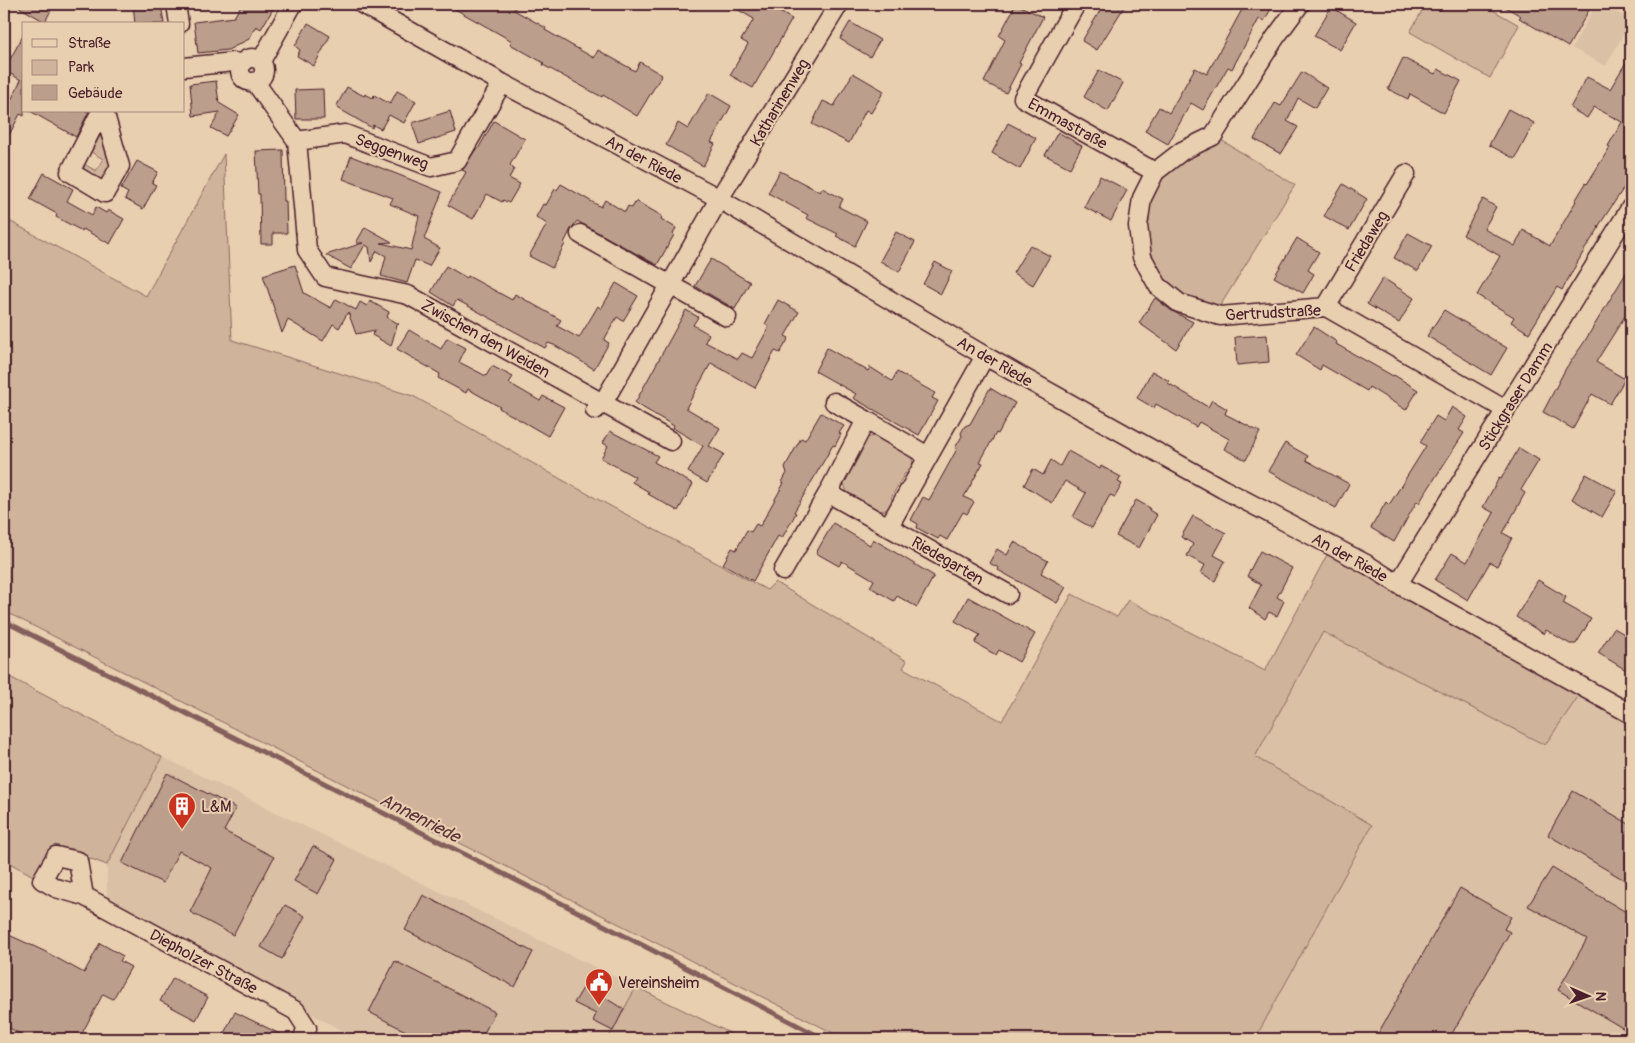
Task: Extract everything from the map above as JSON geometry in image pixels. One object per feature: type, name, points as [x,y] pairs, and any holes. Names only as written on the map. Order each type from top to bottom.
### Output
[{"type":"street","points":[[176,4],[179,22]]},
{"type":"street","points":[[262,61],[293,4]]},
{"type":"street","name":"An der Riede","points":[[362,4],[502,83],[719,199],[985,356],[1223,489],[1368,565],[1398,584],[1631,714]]},
{"type":"street","name":"Katharinenweg","points":[[719,199],[839,4]]},
{"type":"street","name":"Emmastraße","points":[[1076,4],[1023,98],[1155,172]]},
{"type":"street","name":"Gertrudstraße","points":[[1300,4],[1275,38],[1213,136],[1182,151],[1155,172],[1142,198],[1138,226],[1142,257],[1158,286],[1179,303],[1220,316],[1326,307],[1506,410]]},
{"type":"street","points":[[250,57],[262,61],[264,74],[260,79],[248,82],[242,77],[239,71],[240,64],[244,59],[250,57]]},
{"type":"street","points":[[185,65],[234,62],[240,64]]},
{"type":"street","points":[[254,82],[297,141]]},
{"type":"street","name":"Seggenweg","points":[[297,141],[344,134],[431,167],[456,161],[502,83]]},
{"type":"street","name":"Zwischen den Weiden","points":[[297,141],[307,250],[325,277],[408,295],[598,407],[671,441]]},
{"type":"street","name":"Friedaweg","points":[[1326,307],[1406,174]]},
{"type":"street","points":[[598,407],[719,199]]},
{"type":"street","name":"Stickgraser Damm","points":[[1398,584],[1631,207]]},
{"type":"street","points":[[580,234],[727,317]]},
{"type":"street","points":[[889,526],[985,356]]},
{"type":"street","points":[[834,402],[928,456]]},
{"type":"street","points":[[783,571],[828,493],[866,420]]},
{"type":"street","name":"Riedegarten","points":[[828,493],[1008,594]]},
{"type":"street","name":"Diepholzer Straße","points":[[84,896],[296,1011],[306,1028],[302,1039]]},
{"type":"shaded area","points":[[1596,4],[1601,4],[1631,20],[1606,66],[1572,48]]},
{"type":"shaded area","points":[[1323,631],[1545,745],[1580,694],[1631,723],[1631,1039],[1255,1039],[1372,826],[1255,757]]},
{"type":"shaded area","points":[[162,757],[636,987],[608,1039],[357,1039],[107,900],[107,865]]},
{"type":"green space","points":[[1426,4],[1482,4],[1519,25],[1490,78],[1410,32]]},
{"type":"green space","points":[[100,136],[105,140],[112,165],[102,180],[84,170],[84,164],[96,171],[103,159],[91,152]]},
{"type":"green space","points":[[1221,140],[1295,185],[1220,306],[1198,301],[1179,292],[1164,278],[1153,260],[1147,241],[1146,221],[1150,200],[1168,172],[1182,161]]},
{"type":"green space","points":[[224,154],[232,340],[413,396],[575,487],[767,590],[775,582],[907,661],[903,668],[1002,721],[1072,594],[1117,617],[1128,600],[1265,671],[1328,553],[1580,694],[1545,745],[1323,632],[1255,757],[1372,825],[1255,1039],[845,1039],[4,611],[4,218],[146,296]]},
{"type":"green space","points":[[875,436],[911,455],[914,468],[910,475],[905,473],[891,498],[896,501],[892,509],[880,511],[847,492],[844,484],[863,449],[860,447],[865,438]]},
{"type":"green space","points":[[4,674],[162,757],[107,865],[55,845],[37,878],[4,860]]},
{"type":"green space","points":[[636,987],[742,1039],[608,1039]]},
{"type":"building","points":[[14,4],[54,4],[45,22]]},
{"type":"building","points":[[133,4],[161,4],[164,22],[135,22]]},
{"type":"building","points":[[242,4],[276,4],[261,29],[256,26],[249,39],[228,50],[198,53],[194,22],[234,17]]},
{"type":"building","points":[[446,4],[518,4],[514,10],[594,58],[598,50],[635,71],[640,62],[662,75],[637,116],[603,95],[602,97],[543,65],[544,63],[510,44],[512,41]]},
{"type":"building","points":[[728,4],[765,4],[792,19],[753,88],[730,75],[748,44],[741,40],[754,19]]},
{"type":"building","points":[[1016,4],[1043,17],[1006,93],[984,82],[1005,40],[999,36]]},
{"type":"building","points":[[1104,4],[1126,4],[1097,50],[1082,41]]},
{"type":"building","points":[[1245,4],[1274,4],[1264,21],[1259,19],[1232,69],[1228,67],[1203,110],[1191,103],[1168,144],[1145,131],[1159,107],[1169,113],[1195,68],[1207,74]]},
{"type":"building","points":[[1500,4],[1578,4],[1589,10],[1568,47],[1519,18],[1521,16]]},
{"type":"building","points":[[1331,7],[1356,22],[1340,50],[1314,36]]},
{"type":"building","points":[[850,22],[880,40],[870,57],[840,39]]},
{"type":"building","points":[[308,23],[330,36],[314,66],[297,56],[300,50],[295,46]]},
{"type":"building","points":[[22,38],[22,112],[24,112],[24,116],[20,114],[4,145],[4,104],[8,106],[21,80],[4,70]]},
{"type":"building","points":[[1631,54],[1631,158],[1627,166],[1631,169],[1631,177],[1598,227],[1562,290],[1557,287],[1529,333],[1511,322],[1514,317],[1477,295],[1500,256],[1463,235],[1483,199],[1496,207],[1484,229],[1515,246],[1523,230],[1550,246],[1575,201],[1610,147],[1608,146],[1622,122],[1594,107],[1587,118],[1570,108],[1587,77],[1610,89]]},
{"type":"building","points":[[1403,58],[1435,74],[1438,69],[1461,81],[1444,113],[1410,94],[1408,99],[1388,89]]},
{"type":"building","points":[[1099,70],[1123,83],[1108,111],[1084,97]]},
{"type":"building","points":[[1302,72],[1327,88],[1315,108],[1298,98],[1287,121],[1298,127],[1281,154],[1254,139],[1275,103],[1281,106]]},
{"type":"building","points":[[853,73],[884,91],[871,113],[866,110],[849,143],[812,124],[823,101],[834,106]]},
{"type":"building","points":[[216,81],[219,103],[239,115],[226,136],[211,128],[220,112],[193,116],[190,84]]},
{"type":"building","points":[[347,87],[364,96],[365,94],[373,98],[374,95],[390,104],[397,91],[416,101],[404,123],[389,115],[381,129],[373,125],[372,128],[336,107]]},
{"type":"building","points":[[323,89],[324,119],[296,119],[295,90]]},
{"type":"building","points":[[709,93],[731,106],[711,142],[715,144],[703,166],[666,145],[678,123],[688,129]]},
{"type":"building","points":[[1508,109],[1534,123],[1515,159],[1489,145]]},
{"type":"building","points":[[450,111],[456,132],[419,144],[412,123]]},
{"type":"building","points":[[32,112],[88,112],[76,137]]},
{"type":"building","points":[[494,121],[525,139],[510,165],[514,169],[509,178],[520,184],[509,203],[503,200],[502,202],[487,194],[473,219],[448,205],[466,172],[462,170],[476,149],[478,149]]},
{"type":"building","points":[[1008,123],[1036,138],[1020,169],[992,153]]},
{"type":"building","points":[[1058,132],[1082,146],[1070,168],[1045,155]]},
{"type":"building","points":[[283,150],[287,233],[273,233],[273,244],[261,244],[260,194],[258,194],[256,151]]},
{"type":"building","points":[[351,156],[442,192],[424,239],[440,248],[429,266],[415,260],[407,283],[381,276],[386,256],[377,251],[371,262],[369,247],[365,245],[351,269],[326,255],[363,243],[356,243],[365,227],[392,242],[381,243],[411,250],[419,216],[390,204],[393,198],[343,179]]},
{"type":"building","points":[[137,161],[158,172],[152,183],[156,185],[143,209],[125,199],[128,193],[121,189]]},
{"type":"building","points":[[780,171],[820,192],[822,188],[843,199],[839,207],[867,221],[855,246],[836,236],[838,234],[806,218],[808,215],[768,193]]},
{"type":"building","points":[[44,173],[73,189],[67,201],[92,215],[96,207],[106,213],[108,210],[124,219],[110,244],[56,217],[57,214],[30,199]]},
{"type":"building","points":[[1100,176],[1127,190],[1111,221],[1084,207]]},
{"type":"building","points":[[561,184],[601,207],[605,200],[625,212],[628,206],[632,208],[636,201],[662,216],[661,219],[676,228],[657,265],[577,221],[571,229],[552,268],[529,256],[547,224],[536,217],[543,204],[546,205],[555,189],[557,190]]},
{"type":"building","points":[[1343,184],[1367,199],[1349,230],[1324,216]]},
{"type":"building","points":[[896,232],[915,242],[899,272],[880,261]]},
{"type":"building","points":[[1408,233],[1432,246],[1418,271],[1394,258]]},
{"type":"building","points":[[1297,238],[1319,252],[1308,270],[1314,274],[1303,293],[1274,277]]},
{"type":"building","points":[[1030,245],[1050,256],[1033,285],[1013,273]]},
{"type":"building","points":[[711,259],[750,282],[735,309],[695,286]]},
{"type":"building","points":[[935,262],[952,271],[941,294],[923,284]]},
{"type":"building","points":[[295,265],[304,293],[331,308],[336,299],[356,310],[360,302],[367,306],[370,301],[389,312],[387,317],[399,324],[397,325],[391,346],[372,335],[375,330],[356,334],[348,312],[339,328],[333,324],[323,341],[288,320],[282,333],[263,275]]},
{"type":"building","points":[[1631,265],[1631,320],[1625,316],[1596,362],[1625,379],[1610,404],[1592,394],[1573,429],[1543,412],[1566,368],[1583,344]]},
{"type":"building","points":[[446,266],[512,300],[515,294],[561,320],[557,326],[579,338],[598,306],[601,309],[616,283],[638,296],[623,321],[617,317],[604,340],[609,343],[594,369],[554,345],[548,343],[545,348],[457,300],[453,306],[431,292]]},
{"type":"building","points":[[1383,278],[1414,298],[1399,323],[1367,304]]},
{"type":"building","points":[[1155,298],[1172,311],[1193,322],[1176,349],[1139,323]]},
{"type":"building","points":[[778,300],[799,312],[785,336],[789,338],[780,353],[775,351],[755,388],[711,363],[686,408],[720,428],[709,446],[724,454],[707,483],[688,472],[703,446],[635,403],[686,310],[698,317],[693,325],[709,334],[705,342],[738,359],[742,353],[752,358],[769,327],[765,324]]},
{"type":"building","points":[[1444,310],[1507,348],[1491,375],[1427,336]]},
{"type":"building","points":[[1314,327],[1337,342],[1336,344],[1418,390],[1406,410],[1369,387],[1367,391],[1322,365],[1320,370],[1296,355]]},
{"type":"building","points":[[409,330],[441,349],[447,338],[466,348],[459,362],[486,376],[492,366],[513,377],[509,383],[540,401],[543,396],[564,407],[548,436],[468,389],[466,393],[438,378],[440,374],[397,349]]},
{"type":"building","points":[[1267,335],[1269,362],[1237,365],[1235,337]]},
{"type":"building","points":[[827,348],[868,371],[870,367],[892,381],[897,372],[935,393],[932,398],[938,401],[919,435],[853,398],[856,394],[815,371]]},
{"type":"building","points":[[1152,371],[1208,407],[1212,400],[1227,409],[1225,414],[1260,432],[1246,460],[1224,449],[1229,439],[1199,422],[1196,427],[1156,404],[1154,408],[1137,398]]},
{"type":"building","points":[[990,388],[1015,403],[980,462],[983,463],[964,497],[974,502],[967,514],[963,512],[947,540],[940,536],[938,539],[917,528],[918,524],[911,520],[923,497],[929,500],[957,449],[955,448],[962,436],[961,433],[965,426],[970,424]]},
{"type":"building","points":[[1452,407],[1467,417],[1459,430],[1464,433],[1419,503],[1417,501],[1394,542],[1371,528],[1386,502],[1389,505],[1426,446],[1420,442],[1436,416],[1444,421]]},
{"type":"building","points":[[821,413],[844,426],[839,433],[841,434],[794,512],[796,513],[782,538],[778,536],[753,581],[723,564],[732,548],[736,550],[747,530],[751,532],[756,524],[760,526],[784,483],[782,482],[787,473],[785,467],[801,438],[805,440]]},
{"type":"building","points":[[610,431],[658,456],[654,462],[693,484],[678,511],[648,494],[649,492],[632,482],[635,477],[601,458],[608,446],[603,443]]},
{"type":"building","points":[[1285,443],[1308,456],[1306,460],[1349,484],[1336,508],[1268,471]]},
{"type":"building","points":[[1519,448],[1539,460],[1521,490],[1525,493],[1503,533],[1512,538],[1497,566],[1490,562],[1468,600],[1435,580],[1452,553],[1467,562],[1494,513],[1483,507]]},
{"type":"building","points":[[1068,451],[1100,469],[1101,466],[1121,477],[1118,482],[1122,484],[1115,497],[1110,495],[1092,528],[1073,517],[1086,493],[1065,481],[1052,503],[1024,485],[1033,469],[1043,475],[1051,460],[1060,466]]},
{"type":"building","points":[[1586,474],[1617,491],[1602,517],[1572,499]]},
{"type":"building","points":[[1136,500],[1150,508],[1149,510],[1157,515],[1139,548],[1116,536]]},
{"type":"building","points":[[1193,516],[1226,533],[1214,555],[1225,561],[1215,581],[1201,573],[1205,565],[1187,556],[1193,544],[1181,537]]},
{"type":"building","points":[[833,523],[870,545],[873,539],[934,576],[917,607],[897,596],[894,601],[870,587],[874,580],[842,561],[839,566],[816,553]]},
{"type":"building","points":[[1014,542],[1048,561],[1041,573],[1066,587],[1057,603],[989,563],[997,549],[1007,555]]},
{"type":"building","points":[[1260,551],[1292,568],[1277,597],[1284,601],[1277,616],[1269,612],[1265,619],[1249,608],[1261,585],[1247,576]]},
{"type":"building","points":[[1538,580],[1566,597],[1563,603],[1591,619],[1576,644],[1570,644],[1546,630],[1544,634],[1516,617]]},
{"type":"building","points":[[968,597],[1035,634],[1019,662],[999,650],[996,655],[975,643],[980,635],[955,621]]},
{"type":"building","points":[[1614,628],[1631,638],[1631,673],[1598,653]]},
{"type":"building","points":[[167,773],[236,808],[224,831],[274,857],[233,935],[190,912],[212,868],[179,851],[163,883],[122,863]]},
{"type":"building","points":[[1573,791],[1631,825],[1631,884],[1548,835]]},
{"type":"building","points":[[313,846],[337,859],[318,894],[294,881]]},
{"type":"building","points":[[1552,868],[1631,915],[1631,1033],[1558,990],[1587,939],[1528,906]]},
{"type":"building","points":[[1460,888],[1511,917],[1504,929],[1510,932],[1449,1039],[1375,1039]]},
{"type":"building","points":[[423,895],[533,952],[515,987],[405,930]]},
{"type":"building","points":[[285,905],[305,916],[282,959],[261,947]]},
{"type":"building","points":[[9,935],[44,951],[84,973],[100,943],[123,956],[120,961],[131,967],[113,999],[103,994],[79,1039],[29,1039],[4,1025],[4,946]]},
{"type":"building","points":[[395,961],[495,1012],[481,1039],[421,1039],[369,1012]]},
{"type":"building","points":[[173,978],[208,997],[196,1020],[160,1001]]},
{"type":"building","name":"Vereinsheim","points":[[588,980],[608,991],[605,998],[624,1009],[613,1031],[593,1021],[596,1014],[574,1003]]},
{"type":"building","points":[[235,1012],[290,1039],[221,1039]]},
{"type":"waterway","name":"Annenriede","points":[[4,621],[557,901],[824,1039]]},
{"type":"place","name":"L&M","points":[[182,830]]},
{"type":"place","name":"Vereinsheim","points":[[599,1006]]}]
